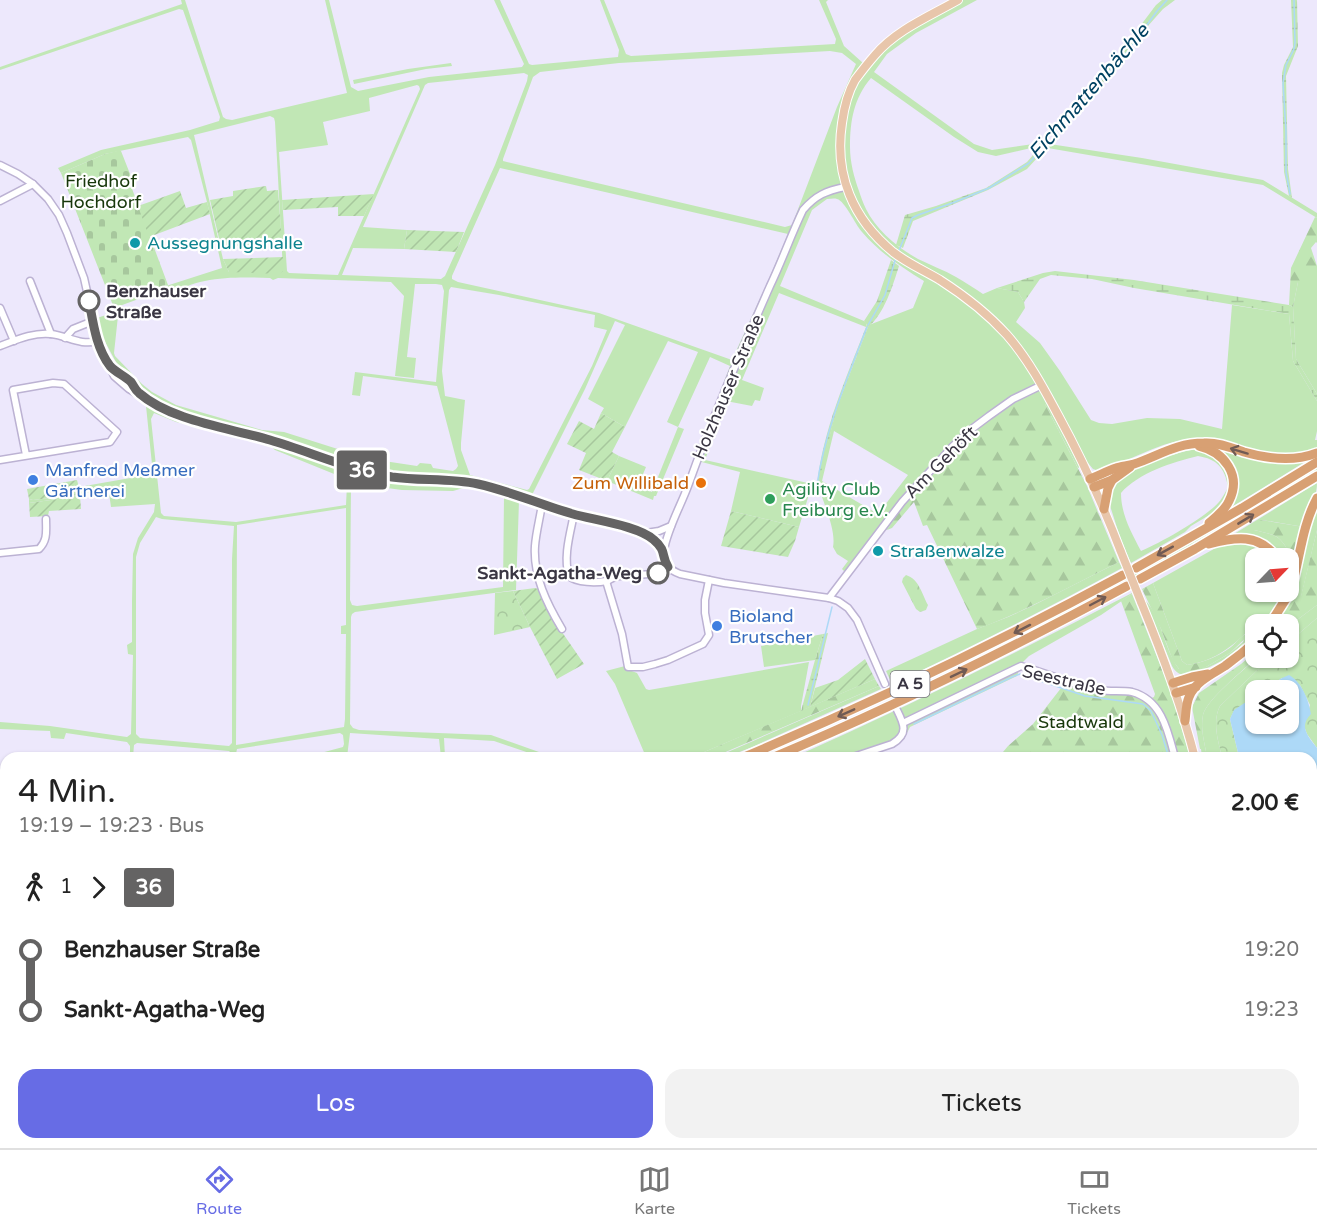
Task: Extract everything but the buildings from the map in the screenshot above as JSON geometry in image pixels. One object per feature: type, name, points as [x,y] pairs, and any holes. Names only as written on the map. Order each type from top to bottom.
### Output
[{"type":"highway","points":[[1092,483],[1116,468],[1134,464],[1167,450],[1204,443],[1280,459],[1317,453]]},
{"type":"highway","points":[[1190,445],[1207,448],[1220,455],[1228,465],[1233,480],[1232,494],[1227,505],[1195,535]]},
{"type":"highway","points":[[1136,568],[1317,462]]},
{"type":"highway","points":[[1104,509],[1112,480],[1134,464]]},
{"type":"highway","points":[[1140,579],[1317,476]]},
{"type":"highway","points":[[1092,483],[1112,480]]},
{"type":"highway","points":[[1276,614],[1291,589],[1305,527],[1317,498]]},
{"type":"highway","points":[[1195,549],[1228,539],[1249,539],[1268,548]]},
{"type":"highway","name":"A 5","points":[[756,752],[941,669],[1123,575]]},
{"type":"highway","name":"A 5","points":[[786,752],[944,680],[1127,586]]},
{"type":"highway","points":[[1281,607],[1282,602]]},
{"type":"highway","points":[[1185,721],[1187,702],[1196,687],[1245,650]]},
{"type":"highway","points":[[1173,683],[1211,674]]},
{"type":"highway","points":[[1176,693],[1196,687]]},
{"type":"main road","points":[[958,0],[891,40],[876,54],[856,80],[845,104],[839,146],[845,187],[862,219],[874,233],[902,258],[965,296],[989,315],[1031,367],[1104,509],[1173,683],[1193,752]]},
{"type":"street","points":[[0,165],[33,184],[48,199],[59,215],[68,232],[84,278],[98,341],[114,376],[160,407],[188,418],[271,440],[363,471],[394,477],[475,484],[646,533],[671,526]]},
{"type":"street","points":[[0,201],[33,184]]},
{"type":"street","name":"Holzhauser Straße","points":[[671,526],[679,511],[706,434],[803,210],[818,195],[828,190],[845,187]]},
{"type":"street","points":[[30,281],[51,334]]},
{"type":"street","points":[[0,308],[14,341]]},
{"type":"street","points":[[66,338],[73,329],[93,321]]},
{"type":"street","points":[[0,346],[35,335],[51,334],[80,343],[98,341]]},
{"type":"street","points":[[0,460],[110,442],[117,432],[64,384],[53,383],[13,390],[26,455]]},
{"type":"street","name":"Am Gehöft","points":[[829,598],[902,502],[953,446],[973,428],[1013,399],[1042,385]]},
{"type":"street","points":[[542,504],[535,545],[538,573],[548,605],[562,629]]},
{"type":"street","points":[[574,514],[567,553],[567,570],[573,580],[606,581],[619,576],[658,573],[668,567]]},
{"type":"street","points":[[0,553],[39,549],[45,543],[46,519]]},
{"type":"street","points":[[671,526],[664,551],[664,560],[673,572],[768,590],[829,598],[848,608],[854,615],[885,684]]},
{"type":"street","points":[[646,533],[664,551]]},
{"type":"street","points":[[606,581],[622,633],[628,667],[643,667],[668,660],[707,640],[709,635],[705,600],[709,580]]},
{"type":"street","points":[[837,588],[838,601]]},
{"type":"street","name":"Seestraße","points":[[903,723],[1021,666],[1101,691],[1130,692],[1147,698],[1161,714],[1172,752]]},
{"type":"street","points":[[868,752],[892,744],[903,735],[903,723],[897,710]]},
{"type":"green space","points":[[181,0],[185,0],[223,117],[232,120],[347,93],[325,0],[329,0],[351,87],[358,91],[429,77],[522,67],[524,64],[494,0],[500,0],[529,64],[532,65],[618,57],[619,50],[600,0],[604,0],[626,54],[631,56],[835,44],[836,39],[819,0],[828,0],[826,2],[844,46],[863,63],[886,40],[951,0],[977,0],[916,33],[887,54],[874,72],[974,144],[992,150],[1040,143],[1039,148],[996,156],[978,152],[871,78],[854,110],[850,147],[857,186],[870,217],[888,238],[910,255],[951,274],[983,294],[997,288],[1018,292],[1025,308],[1016,322],[1040,343],[1091,420],[1099,423],[1112,424],[1147,418],[1180,419],[1222,429],[1232,305],[1289,314],[1293,361],[1317,401],[1315,440],[1317,440],[1317,450],[1289,455],[1271,455],[1205,439],[1195,439],[1158,447],[1099,471],[1093,469],[1088,463],[1078,468],[1045,404],[988,421],[955,448],[905,503],[887,530],[883,527],[845,572],[842,569],[848,561],[837,554],[833,547],[830,521],[821,494],[817,490],[811,488],[799,527],[731,511],[740,472],[694,460],[730,366],[710,357],[678,427],[667,422],[698,352],[668,341],[625,427],[601,413],[604,408],[588,399],[625,325],[615,321],[585,389],[528,503],[519,501],[516,590],[355,612],[351,617],[350,724],[353,728],[491,735],[539,752],[526,752],[494,741],[444,738],[445,752],[440,752],[439,739],[350,733],[348,752],[324,752],[343,747],[343,735],[340,733],[237,749],[236,752],[137,743],[134,745],[133,752],[130,752],[127,742],[66,733],[64,739],[51,738],[50,731],[0,729],[0,722],[50,726],[127,737],[131,734],[133,655],[128,654],[127,645],[132,642],[133,554],[138,538],[154,512],[155,504],[111,507],[108,486],[80,496],[29,503],[29,499],[76,495],[80,492],[79,487],[153,474],[146,406],[150,396],[117,364],[103,338],[97,318],[118,311],[122,313],[118,316],[115,356],[142,384],[176,405],[262,430],[284,432],[384,461],[417,466],[420,463],[431,464],[433,468],[453,471],[458,466],[437,386],[363,376],[360,396],[352,395],[355,372],[436,382],[444,291],[442,285],[415,284],[407,357],[416,358],[414,378],[395,376],[404,296],[391,282],[232,278],[192,284],[171,296],[171,290],[166,289],[166,286],[222,268],[191,140],[188,137],[105,154],[61,173],[58,168],[101,150],[190,130],[219,121],[220,117],[183,10],[179,9],[0,70],[0,67],[182,4]],"holes":[[[830,51],[842,53],[856,64],[792,225],[785,227],[503,161],[533,77],[540,72],[619,63]],[[524,73],[528,75],[495,165],[445,276],[441,279],[342,275],[353,248],[404,249],[407,230],[363,227],[425,85]],[[417,85],[420,89],[338,275],[289,273],[287,271],[279,152],[328,145],[323,122],[370,111],[369,98]],[[270,116],[275,122],[283,271],[229,272],[223,259],[194,135]],[[500,168],[788,234],[732,360],[599,313],[452,279]],[[827,199],[837,199],[862,232],[876,246],[899,265],[924,281],[913,308],[869,325],[837,407],[817,485],[705,460],[726,401],[752,406],[755,400],[760,401],[764,388],[742,380],[779,293],[866,327],[867,323],[864,321],[780,286],[812,210]],[[451,287],[595,315],[594,327],[607,330],[592,366],[527,490],[470,475],[461,450],[465,400],[445,396],[442,371]],[[154,413],[176,422],[268,444],[275,450],[344,478],[347,484],[346,505],[236,522],[164,516],[161,513],[151,419]],[[834,431],[908,475],[878,514],[822,481]],[[353,483],[402,490],[453,491],[467,487],[504,497],[503,587],[352,605],[350,600],[351,486]],[[346,508],[346,625],[341,626],[341,634],[346,634],[344,727],[236,745],[237,525]],[[156,517],[234,526],[232,743],[229,746],[140,738],[136,734],[136,557],[140,543]]]},
{"type":"green space","points":[[1162,0],[1175,0],[1163,9],[1140,35],[1085,106],[1065,121],[1043,143],[1038,157],[1027,169],[988,190],[913,221],[903,248],[896,245],[905,215],[986,188],[1027,162],[1039,148],[1040,143],[1082,103]]},
{"type":"green space","points":[[1291,0],[1297,0],[1298,46],[1286,76],[1288,169],[1292,198],[1289,196],[1284,172],[1282,73],[1293,47]]},
{"type":"green space","points":[[451,63],[452,66],[354,84],[353,80],[408,69]]},
{"type":"green space","points":[[1043,143],[1263,180],[1317,213],[1317,218],[1263,185],[1042,147]]},
{"type":"green space","name":"Friedhof Hochdorf","points":[[121,151],[134,184],[131,186],[168,285],[166,289],[114,308],[61,173]]},
{"type":"green space","points":[[266,186],[267,191],[278,190],[282,243],[221,247],[210,200],[233,196],[233,191]]},
{"type":"green space","points":[[180,191],[186,208],[207,202],[210,214],[149,237],[138,206]]},
{"type":"green space","points":[[374,194],[364,216],[338,216],[338,207],[283,210],[282,200]]},
{"type":"green space","points":[[1315,217],[1317,218],[1317,243],[1311,248],[1317,266],[1317,282],[1298,282],[1293,307],[1289,305],[1291,268]]},
{"type":"green space","points":[[407,230],[464,232],[456,252],[404,249]]},
{"type":"green space","points":[[283,257],[283,271],[279,274],[229,272],[223,259]]},
{"type":"green space","points":[[891,260],[899,266],[897,274],[879,315],[868,327],[837,407],[817,485],[824,444],[836,404],[867,324],[864,321],[877,301]]},
{"type":"green space","points":[[1055,271],[1134,280],[1289,305],[1293,307],[1296,359],[1317,394],[1317,401],[1293,361],[1289,314],[1092,279],[1051,275],[1040,279],[1024,302],[1018,292],[997,288]]},
{"type":"green space","points":[[1298,282],[1317,282],[1317,394],[1296,359],[1293,307]]},
{"type":"green space","points":[[1045,404],[1087,486],[1119,562],[1032,606],[977,629],[927,525],[923,526],[914,502],[892,528],[887,530],[915,491],[953,450],[997,415],[1013,405]]},
{"type":"green space","points":[[601,413],[625,427],[612,452],[619,456],[607,481],[579,470],[586,453],[567,444],[579,421],[594,429]]},
{"type":"green space","points":[[678,427],[684,429],[653,500],[607,481],[619,456],[646,467],[638,486],[652,492]]},
{"type":"green space","points":[[1213,447],[1308,460],[1230,508],[1236,488]]},
{"type":"green space","points":[[1196,449],[1214,454],[1229,473],[1229,494],[1221,508],[1131,563],[1109,504],[1111,488],[1117,480],[1138,468]],"holes":[[[1198,456],[1215,462],[1225,475],[1228,487],[1222,498],[1207,513],[1189,525],[1141,551],[1125,516],[1121,493],[1146,474],[1178,461]]]},
{"type":"green space","points":[[1317,467],[1317,471],[1185,549],[1050,623],[1048,620],[1183,545]]},
{"type":"green space","points":[[77,480],[80,492],[76,495],[29,499],[27,489]]},
{"type":"green space","points":[[1317,483],[1314,500],[1302,527],[1262,520],[1254,530],[1276,536],[1286,548],[1261,548],[1234,534]]},
{"type":"green space","points":[[80,496],[81,509],[49,511],[48,516],[30,517],[29,503]]},
{"type":"green space","points":[[1317,503],[1317,530],[1299,599],[1299,560],[1309,522]]},
{"type":"green space","points":[[731,511],[799,527],[788,557],[721,546]]},
{"type":"green space","points":[[1261,520],[1302,527],[1297,548],[1286,548],[1276,536],[1254,530],[1254,524]]},
{"type":"green space","points":[[1317,530],[1317,605],[1299,618],[1299,614],[1285,614],[1291,602],[1299,602]]},
{"type":"green space","points":[[1243,541],[1263,548],[1245,548],[1245,602],[1278,602],[1271,614],[1245,614],[1245,634],[1220,654],[1205,661],[1187,665],[1182,661],[1153,583],[1221,545]]},
{"type":"green space","points":[[1119,562],[1122,568],[1008,628],[892,684],[886,671],[1032,606]]},
{"type":"green space","points":[[906,575],[920,587],[928,605],[926,610],[920,612],[916,609],[902,582]]},
{"type":"green space","points":[[1153,583],[1182,661],[1187,665],[1215,657],[1245,634],[1245,639],[1230,653],[1206,667],[1186,672],[1179,669],[1173,661],[1142,589]]},
{"type":"green space","points":[[538,589],[553,619],[584,664],[557,679],[513,591]]},
{"type":"green space","points":[[513,591],[530,627],[494,635],[495,593]]},
{"type":"green space","points":[[1132,593],[1101,615],[1029,656],[1021,664],[1017,676],[910,727],[904,739],[898,744],[877,752],[805,752],[878,719]]},
{"type":"green space","name":"Stadtwald","points":[[1132,594],[1171,692],[1189,752],[1003,752],[1033,724],[1065,683],[1147,700],[1154,697],[1155,694],[1121,601]]},
{"type":"green space","points":[[1145,600],[1151,607],[1179,669],[1206,667],[1230,653],[1243,642],[1245,637],[1245,643],[1242,646],[1214,665],[1182,675],[1172,666]]},
{"type":"green space","points":[[1288,602],[1297,602],[1286,614],[1281,614]]},
{"type":"green space","points":[[1317,605],[1317,618],[1299,633],[1299,618]]},
{"type":"green space","points":[[1317,618],[1317,748],[1304,726],[1310,705],[1299,685],[1299,680],[1282,678],[1279,680],[1247,680],[1260,668],[1299,668],[1299,633]]},
{"type":"green space","points":[[828,633],[810,707],[801,711],[823,634]]},
{"type":"green space","points":[[823,634],[815,660],[764,667],[761,646]]},
{"type":"green space","points":[[865,659],[875,679],[810,707],[815,688],[838,680]]},
{"type":"green space","points":[[1245,661],[1245,668],[1218,693],[1203,715],[1202,726],[1206,752],[1201,752],[1200,749],[1192,707],[1199,693]]},
{"type":"green space","points":[[809,662],[801,711],[704,752],[644,752],[615,684],[606,671],[625,666],[637,673],[646,689]]},
{"type":"green space","points":[[1246,668],[1260,668],[1220,706],[1216,718],[1221,752],[1206,752],[1202,726],[1203,715],[1218,693]]},
{"type":"green space","points":[[875,679],[879,686],[726,752],[704,752]]},
{"type":"green space","points":[[1245,682],[1245,703],[1234,711],[1230,719],[1238,752],[1221,752],[1216,725],[1220,706]]},
{"type":"green space","points":[[879,686],[881,689],[750,748],[739,752],[728,752]]},
{"type":"water","points":[[1289,675],[1296,680],[1279,680]]},
{"type":"water","points":[[1299,684],[1307,698],[1311,714],[1305,723],[1306,732],[1317,748],[1317,752],[1238,752],[1230,719],[1234,710],[1245,703],[1245,734],[1299,734]]},
{"type":"waterway","name":"Eichmattenbächle","points":[[898,253],[912,218],[989,188],[1029,163],[1039,152],[1043,141],[1064,120],[1085,104],[1101,80],[1128,51],[1167,0]]},
{"type":"waterway","points":[[1290,194],[1286,172],[1283,83],[1286,65],[1295,43],[1294,0]]},
{"type":"waterway","name":"Eichmattenbächle","points":[[868,325],[885,295],[896,257]]},
{"type":"waterway","name":"Eichmattenbächle","points":[[817,485],[831,425],[867,327]]},
{"type":"waterway","name":"Eichmattenbächle","points":[[808,705],[832,607]]},
{"type":"waterway","points":[[914,724],[1020,674],[1085,696],[1143,704],[1151,711],[1167,752]]},
{"type":"bus line","name":"36","points":[[89,301],[98,341],[111,368],[117,370],[137,392],[160,407],[188,418],[271,440],[363,471],[394,477],[475,484],[646,533],[664,551],[664,560],[668,567],[658,573]]},
{"type":"place","name":"Aussegnungshalle","points":[[135,243]]},
{"type":"place","name":"Benzhauser Straße","points":[[89,301]]},
{"type":"place","name":"Manfred Meßmer Gärtnerei","points":[[33,480]]},
{"type":"place","name":"Zum Willibald","points":[[701,483]]},
{"type":"place","name":"Agility Club Freiburg e.V.","points":[[770,499]]},
{"type":"place","name":"Straßenwalze","points":[[878,551]]},
{"type":"place","name":"Sankt-Agatha-Weg","points":[[658,573]]},
{"type":"place","name":"Bioland Brutscher","points":[[717,626]]}]
